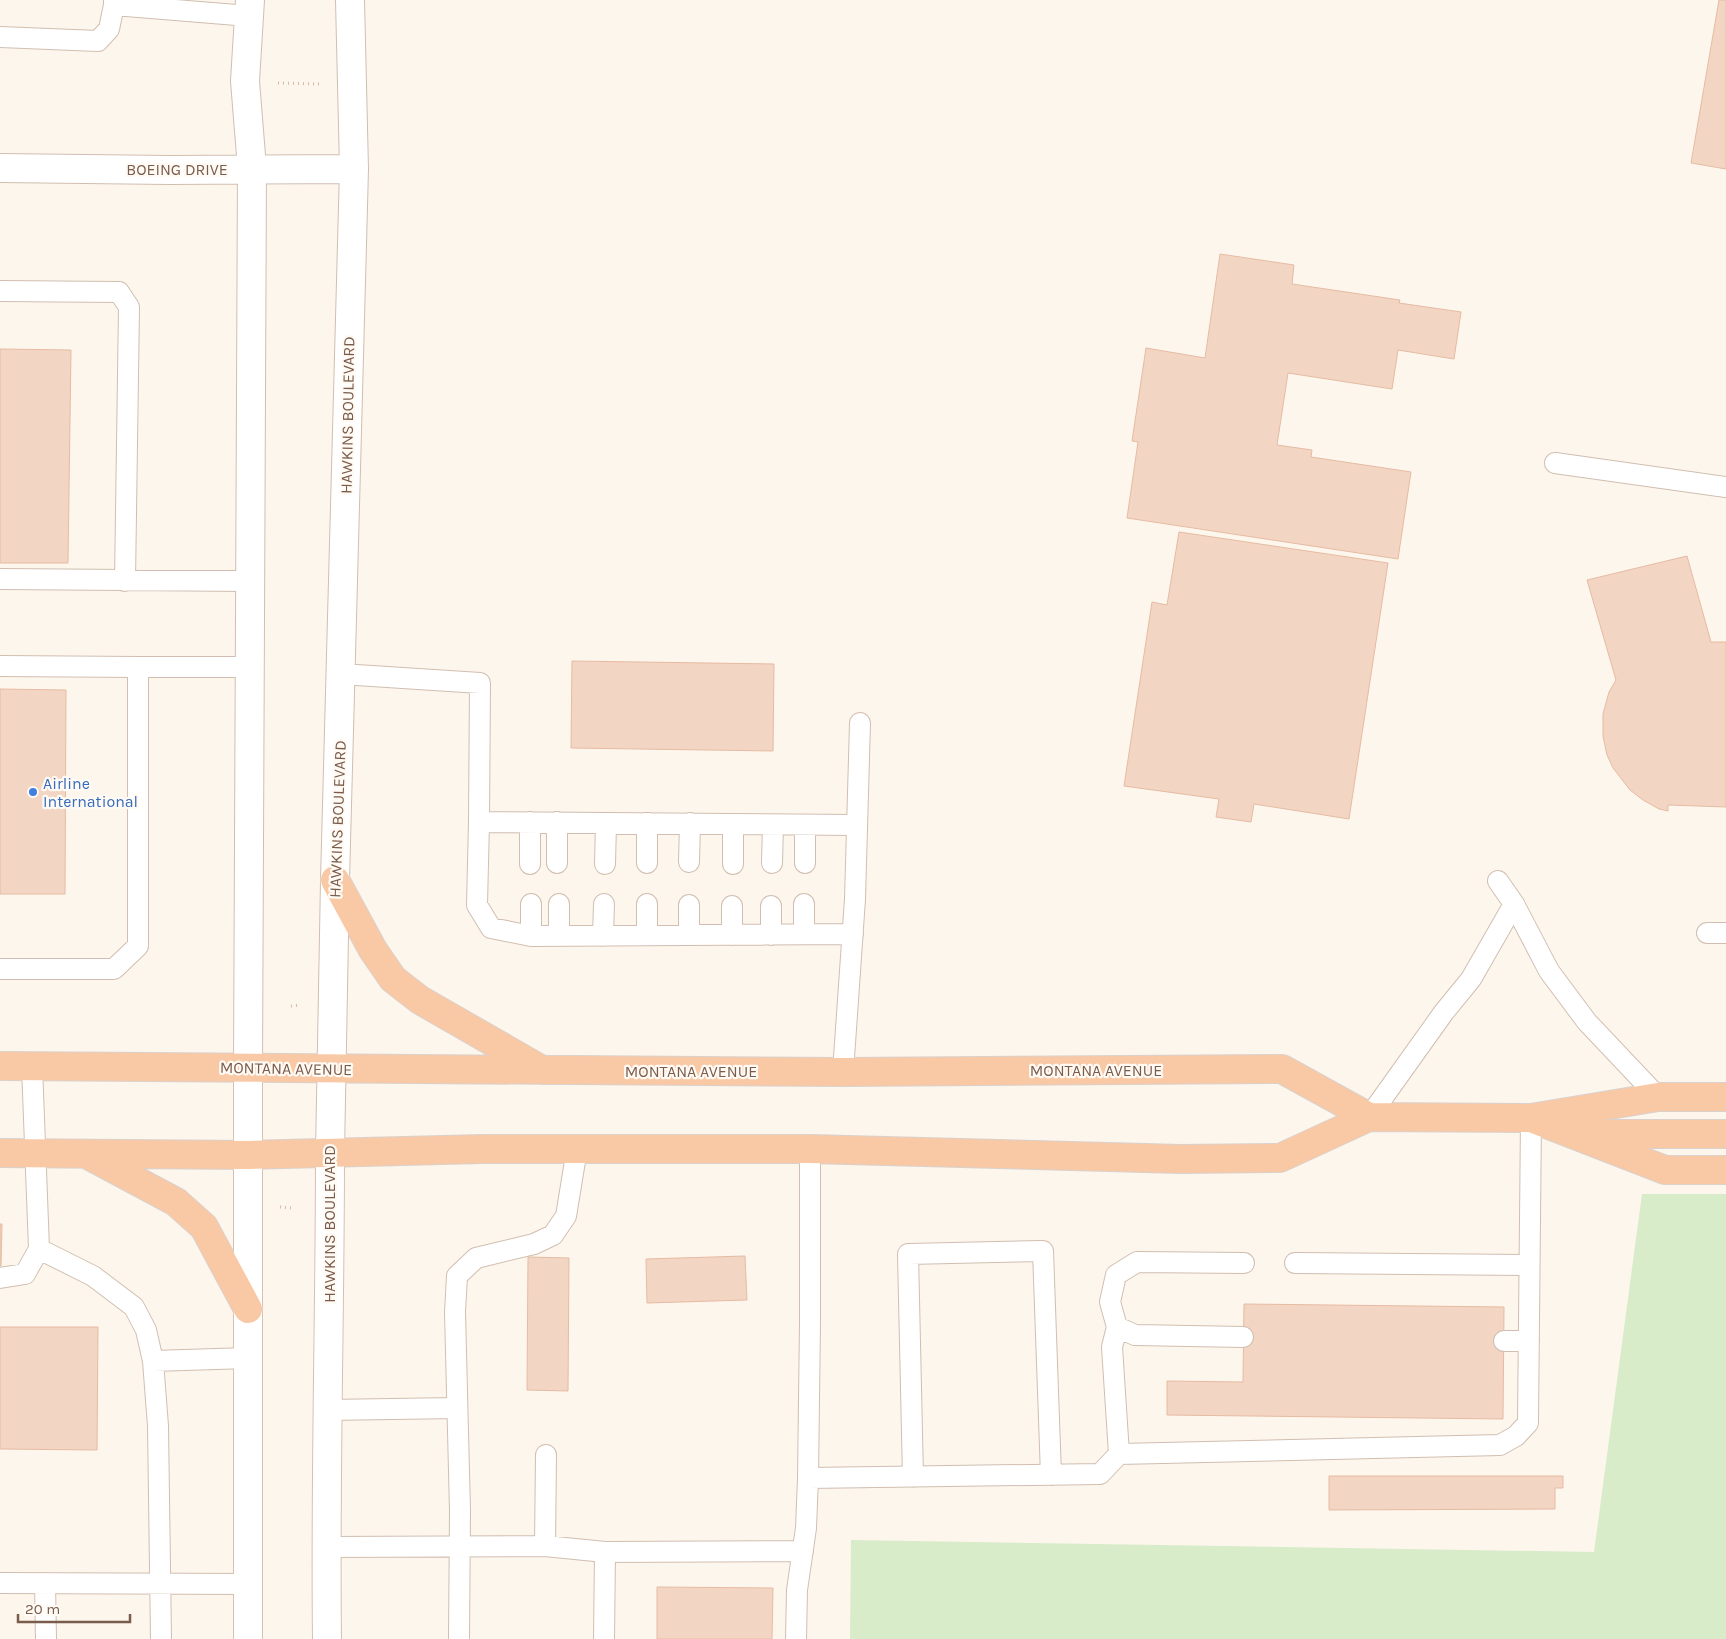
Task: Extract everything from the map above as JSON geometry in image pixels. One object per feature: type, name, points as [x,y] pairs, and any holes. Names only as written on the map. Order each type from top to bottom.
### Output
[{"type":"highway","points":[[335,880],[373,950],[393,979],[420,1000],[544,1071]]},
{"type":"highway","name":"MONTANA AVENUE","points":[[0,1066],[843,1072],[1282,1069],[1369,1117]]},
{"type":"highway","name":"MONTANA AVENUE","points":[[0,1153],[248,1155],[473,1149],[810,1149],[1181,1159],[1280,1158],[1369,1117],[1530,1118],[1658,1097],[1726,1097]]},
{"type":"highway","name":"MONTANA AVENUE","points":[[1530,1118],[1665,1170],[1726,1170]]},
{"type":"highway","points":[[1572,1134],[1726,1134]]},
{"type":"highway","points":[[86,1154],[176,1202],[204,1227],[248,1309]]},
{"type":"street","name":"HAWKINS BOULEVARD","points":[[327,1639],[326,1546],[331,1068],[354,169],[350,0]]},
{"type":"street","points":[[248,1639],[248,1067],[252,168],[246,81],[249,8]]},
{"type":"street","name":"BOEING DRIVE","points":[[0,168],[170,170],[252,168],[354,169]]},
{"type":"lane","points":[[0,37],[98,41],[109,29],[114,2],[249,8]]},
{"type":"lane","points":[[0,291],[119,292],[130,307],[125,581]]},
{"type":"lane","points":[[1556,463],[1726,487]]},
{"type":"lane","points":[[0,579],[250,581]]},
{"type":"lane","points":[[0,666],[250,667]]},
{"type":"lane","points":[[0,968],[114,969],[138,946],[138,667]]},
{"type":"lane","points":[[341,674],[480,683],[477,905],[491,928],[531,936],[853,934]]},
{"type":"lane","points":[[843,1072],[853,934],[860,723]]},
{"type":"lane","points":[[479,822],[857,825]]},
{"type":"lane","points":[[530,822],[530,864]]},
{"type":"lane","points":[[557,822],[557,863]]},
{"type":"lane","points":[[604,864],[606,823]]},
{"type":"lane","points":[[647,823],[647,863]]},
{"type":"lane","points":[[689,862],[690,823]]},
{"type":"lane","points":[[733,824],[733,864]]},
{"type":"lane","points":[[772,863],[773,824]]},
{"type":"lane","points":[[805,825],[805,863]]},
{"type":"lane","points":[[1498,881],[1514,904],[1549,971],[1587,1022],[1658,1097]]},
{"type":"lane","points":[[531,904],[531,936]]},
{"type":"lane","points":[[559,904],[559,936]]},
{"type":"lane","points":[[603,936],[604,904]]},
{"type":"lane","points":[[647,904],[647,935]]},
{"type":"lane","points":[[804,904],[804,934]]},
{"type":"lane","points":[[1369,1117],[1444,1012],[1471,979],[1514,904]]},
{"type":"lane","points":[[689,905],[689,935]]},
{"type":"lane","points":[[732,906],[732,935]]},
{"type":"lane","points":[[771,906],[771,935]]},
{"type":"lane","points":[[0,1278],[25,1274],[39,1249],[32,1066]]},
{"type":"lane","points":[[808,1478],[1100,1474],[1119,1454],[1500,1445],[1516,1436],[1528,1423],[1530,1118]]},
{"type":"lane","points":[[459,1639],[455,1312],[457,1276],[476,1258],[534,1244],[553,1235],[566,1216],[577,1149]]},
{"type":"lane","points":[[796,1639],[797,1590],[806,1528],[808,1478],[810,1149]]},
{"type":"lane","points":[[39,1249],[93,1276],[134,1307],[146,1330],[153,1361],[158,1426],[161,1639]]},
{"type":"lane","points":[[913,1477],[908,1254],[1042,1251],[1051,1474]]},
{"type":"lane","points":[[1119,1454],[1112,1347],[1117,1327],[1110,1302],[1116,1275],[1137,1262],[1244,1263]]},
{"type":"lane","points":[[1295,1263],[1529,1265]]},
{"type":"lane","points":[[1117,1327],[1135,1335],[1244,1337]]},
{"type":"lane","points":[[1504,1341],[1529,1341]]},
{"type":"lane","points":[[153,1361],[248,1358]]},
{"type":"lane","points":[[327,1410],[457,1408]]},
{"type":"lane","points":[[544,1546],[546,1455]]},
{"type":"lane","points":[[326,1546],[544,1546],[605,1552],[803,1552]]},
{"type":"lane","points":[[604,1639],[605,1552]]},
{"type":"lane","points":[[0,1583],[248,1584]]},
{"type":"lane","points":[[45,1584],[46,1639]]},
{"type":"path","points":[[274,83],[319,84]]},
{"type":"green space","points":[[1642,1194],[1726,1194],[1726,1639],[850,1639],[851,1540],[1594,1552]]},
{"type":"building","points":[[1719,0],[1726,0],[1726,169],[1691,163]]},
{"type":"building","points":[[1220,254],[1294,265],[1292,284],[1400,300],[1399,303],[1461,312],[1454,359],[1398,350],[1392,389],[1288,373],[1277,445],[1312,450],[1311,457],[1411,472],[1398,559],[1127,518],[1138,442],[1132,441],[1146,348],[1205,358]]},
{"type":"building","points":[[0,349],[71,350],[68,563],[0,563]]},
{"type":"building","points":[[1179,532],[1388,563],[1349,819],[1254,804],[1251,822],[1216,817],[1219,799],[1124,786],[1152,602],[1167,605]]},
{"type":"building","points":[[1687,556],[1711,642],[1726,642],[1726,807],[1668,805],[1668,811],[1659,809],[1630,790],[1613,768],[1607,755],[1603,736],[1603,714],[1609,692],[1616,680],[1587,580]]},
{"type":"building","points":[[572,661],[774,664],[773,751],[571,748]]},
{"type":"building","name":"Airline International","points":[[0,689],[66,690],[65,894],[0,894]]},
{"type":"building","points":[[0,1224],[2,1224],[1,1266],[0,1266]]},
{"type":"building","points":[[745,1256],[747,1300],[647,1303],[646,1259]]},
{"type":"building","points":[[528,1257],[569,1258],[568,1391],[527,1390]]},
{"type":"building","points":[[1244,1304],[1504,1307],[1503,1419],[1167,1415],[1167,1381],[1243,1382]]},
{"type":"building","points":[[0,1327],[98,1327],[97,1450],[0,1449]]},
{"type":"building","points":[[1329,1476],[1563,1476],[1563,1488],[1555,1488],[1555,1509],[1329,1510]]},
{"type":"building","points":[[657,1587],[773,1588],[772,1639],[657,1639]]},
{"type":"place","name":"Airline International","points":[[33,792]]}]
